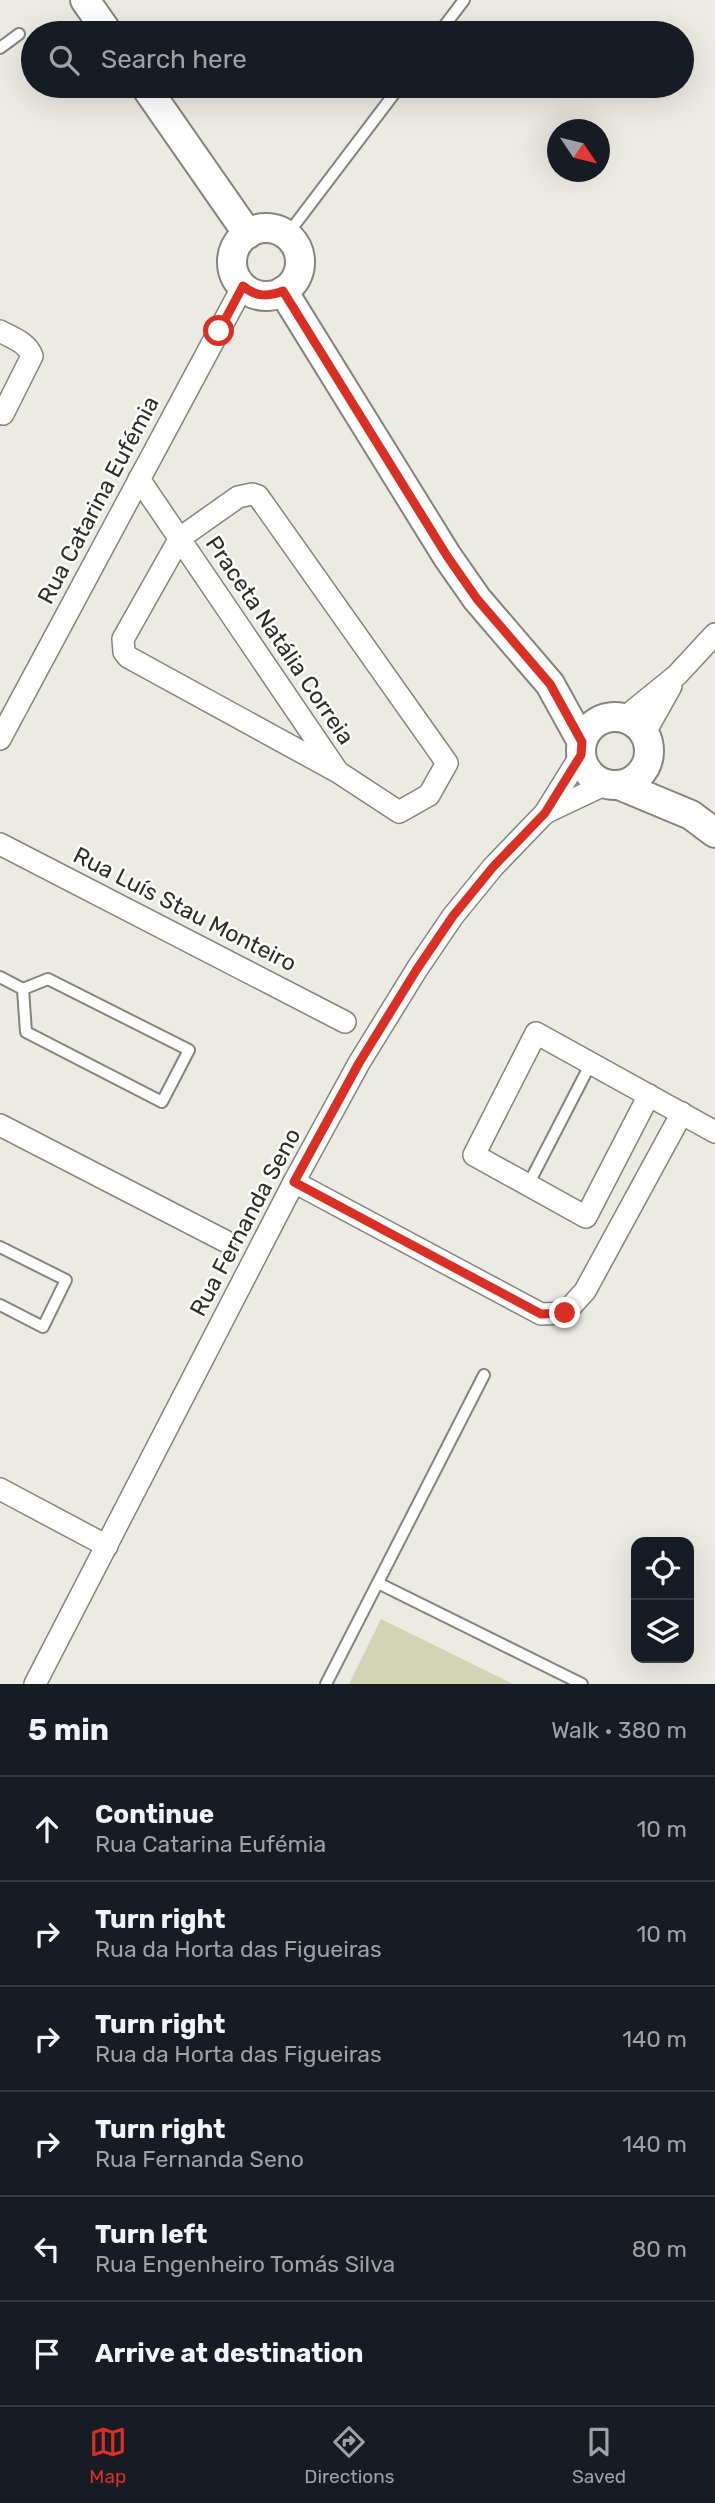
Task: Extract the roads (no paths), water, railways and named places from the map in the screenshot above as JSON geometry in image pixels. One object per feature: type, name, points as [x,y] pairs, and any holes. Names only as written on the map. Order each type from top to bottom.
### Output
[{"type":"street","points":[[85,0],[100,21]]},
{"type":"street","points":[[153,98],[248,234]]},
{"type":"street","points":[[262,228],[275,229],[288,235],[296,245],[300,258],[299,271],[293,283],[271,296],[257,295],[243,286],[237,279],[233,266],[233,253],[240,241],[262,228]]},
{"type":"street","name":"Rua Catarina Eufémia","points":[[0,739],[243,286]]},
{"type":"street","points":[[283,291],[447,556],[477,599],[550,684],[582,749],[585,768],[594,778],[691,814]]},
{"type":"street","points":[[0,331],[23,344],[32,356],[1,416]]},
{"type":"street","name":"Praceta Natália Correia","points":[[139,479],[338,772]]},
{"type":"street","points":[[180,538],[238,497],[252,494],[258,496],[447,763],[429,795],[399,812],[338,772]]},
{"type":"street","name":"Praceta Natália Correia","points":[[180,538],[123,639],[124,652],[128,657],[338,772]]},
{"type":"street","points":[[632,733],[677,675],[715,634]]},
{"type":"street","points":[[550,684],[632,733],[691,814],[715,833]]},
{"type":"street","points":[[582,749],[588,730],[598,722],[632,733]]},
{"type":"street","points":[[612,785],[632,781],[642,772],[632,733]]},
{"type":"street","name":"Rua Fernanda Seno","points":[[35,1684],[294,1182],[359,1063],[453,916],[493,867],[545,813],[582,749]]},
{"type":"street","name":"Rua Fernanda Seno","points":[[545,813],[612,785]]},
{"type":"street","name":"Rua Luís Stau Monteiro","points":[[0,844],[345,1022]]},
{"type":"street","points":[[649,1095],[586,1217],[474,1155],[536,1033],[682,1113],[715,1132]]},
{"type":"street","points":[[294,1182],[541,1314],[565,1313],[585,1291],[682,1113]]},
{"type":"street","points":[[0,1125],[225,1241]]},
{"type":"street","points":[[0,1489],[107,1546]]},
{"type":"lane","points":[[448,21],[464,0]]},
{"type":"lane","points":[[0,48],[19,34]]},
{"type":"lane","points":[[288,235],[391,98]]},
{"type":"lane","points":[[0,977],[23,989],[48,979],[189,1050],[162,1102],[26,1032],[23,989]]},
{"type":"lane","points":[[528,1185],[591,1063]]},
{"type":"lane","points":[[0,1247],[66,1280],[43,1327],[0,1305]]},
{"type":"lane","points":[[326,1684],[484,1375]]},
{"type":"lane","points":[[378,1583],[582,1684]]}]
